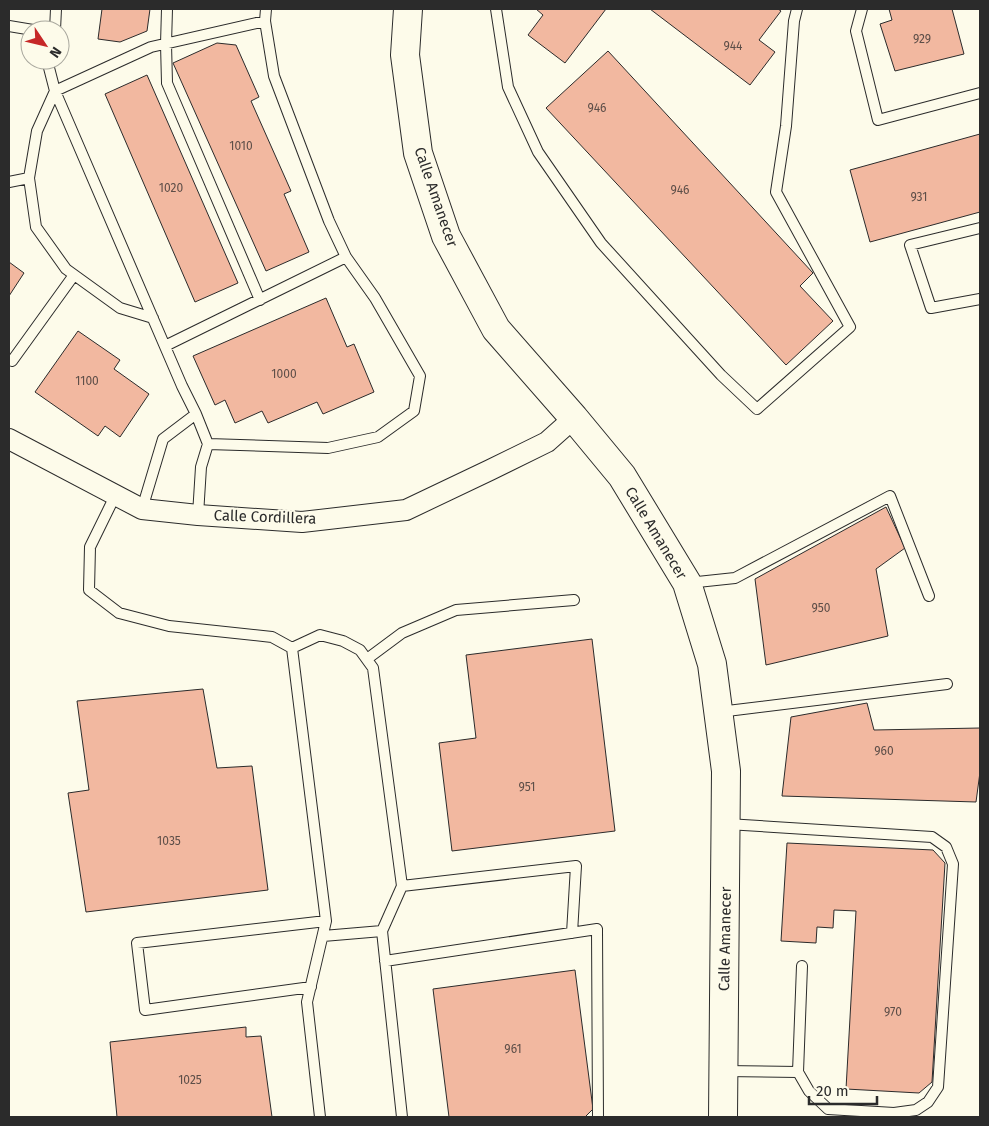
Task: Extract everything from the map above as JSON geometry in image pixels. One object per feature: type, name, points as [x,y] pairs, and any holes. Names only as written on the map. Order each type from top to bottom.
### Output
[{"type":"street","name":"Calle Amanecer","points":[[408,9],[405,55],[418,153],[446,236],[496,330],[574,418],[622,476],[687,583],[712,664],[726,771],[723,1117]]},
{"type":"street","name":"Calle Cordillera","points":[[9,439],[142,509],[302,522],[406,510],[547,442],[574,418]]},
{"type":"lane","points":[[167,9],[167,82],[260,300]]},
{"type":"lane","points":[[208,444],[328,448],[378,437],[414,410],[420,376],[375,298],[346,257],[329,221],[274,76],[265,20],[266,9]]},
{"type":"lane","points":[[496,9],[508,87],[538,152],[601,243],[721,375],[757,409],[850,327],[776,192],[786,126],[794,21],[797,9]]},
{"type":"lane","points":[[862,9],[856,31],[878,120],[980,93]]},
{"type":"lane","points":[[153,318],[120,308],[66,269],[36,227],[29,178],[37,131],[56,91],[152,47],[265,20]]},
{"type":"lane","points":[[50,70],[56,91],[208,444],[201,467],[198,515]]},
{"type":"lane","points":[[9,182],[29,178]]},
{"type":"lane","points":[[980,228],[910,244],[931,308],[980,299]]},
{"type":"lane","points":[[165,346],[346,257]]},
{"type":"lane","points":[[12,361],[74,274]]},
{"type":"lane","points":[[142,509],[163,439],[196,414]]},
{"type":"lane","points":[[115,496],[90,547],[89,590],[120,613],[169,626],[272,637],[292,648]]},
{"type":"lane","points":[[687,583],[735,578],[890,496],[929,596]]},
{"type":"lane","points":[[367,660],[402,633],[456,610],[574,600]]},
{"type":"lane","points":[[292,648],[320,635],[343,641],[360,650],[374,668],[402,886],[382,931],[402,1117]]},
{"type":"lane","points":[[292,648],[326,921],[307,1002],[320,1117]]},
{"type":"lane","points":[[718,712],[948,684]]},
{"type":"lane","points":[[726,824],[932,837],[946,847],[953,864],[938,1088],[928,1102],[916,1110],[894,1113],[828,1109],[809,1091],[798,1072],[802,966]]},
{"type":"lane","points":[[402,886],[576,866],[572,933]]},
{"type":"lane","points":[[310,987],[144,1010],[137,943],[326,921]]},
{"type":"lane","points":[[385,961],[597,929],[598,1117]]},
{"type":"lane","points":[[323,936],[382,931]]},
{"type":"lane","points":[[724,1071],[798,1072]]},
{"type":"building","points":[[102,9],[150,9],[147,31],[120,42],[98,39]]},
{"type":"building","points":[[536,9],[606,9],[565,63],[528,35],[543,15]]},
{"type":"building","points":[[650,9],[778,9],[781,11],[759,40],[775,52],[750,85]]},
{"type":"building","points":[[889,9],[952,9],[964,54],[895,71],[880,24],[892,20]]},
{"type":"building","points":[[217,43],[236,45],[259,97],[251,101],[291,191],[284,194],[309,252],[266,271],[173,63]]},
{"type":"building","points":[[608,51],[813,273],[800,286],[833,321],[786,365],[546,108]]},
{"type":"building","points":[[147,75],[238,283],[195,302],[105,94]]},
{"type":"building","points":[[980,134],[980,212],[870,242],[850,170]]},
{"type":"building","points":[[9,262],[24,273],[9,296]]},
{"type":"building","points":[[326,298],[347,347],[354,344],[374,392],[323,414],[317,402],[268,423],[262,411],[235,423],[225,400],[215,405],[193,356]]},
{"type":"building","points":[[78,331],[120,360],[114,369],[149,394],[120,437],[105,426],[98,436],[35,392]]},
{"type":"building","points":[[886,507],[905,548],[876,569],[888,636],[766,665],[755,579]]},
{"type":"building","points":[[592,639],[615,831],[452,851],[439,743],[476,738],[466,655]]},
{"type":"building","points":[[203,689],[217,768],[252,766],[268,890],[86,912],[68,793],[89,790],[77,701]]},
{"type":"building","points":[[867,703],[874,730],[980,728],[980,772],[976,802],[782,796],[791,717]]},
{"type":"building","points":[[787,843],[933,850],[945,863],[932,1082],[919,1093],[846,1089],[856,911],[834,910],[833,928],[817,927],[816,943],[781,941]]},
{"type":"building","points":[[575,970],[593,1109],[585,1117],[449,1117],[433,989]]},
{"type":"building","points":[[246,1027],[246,1037],[261,1036],[272,1117],[117,1117],[110,1042]]}]
